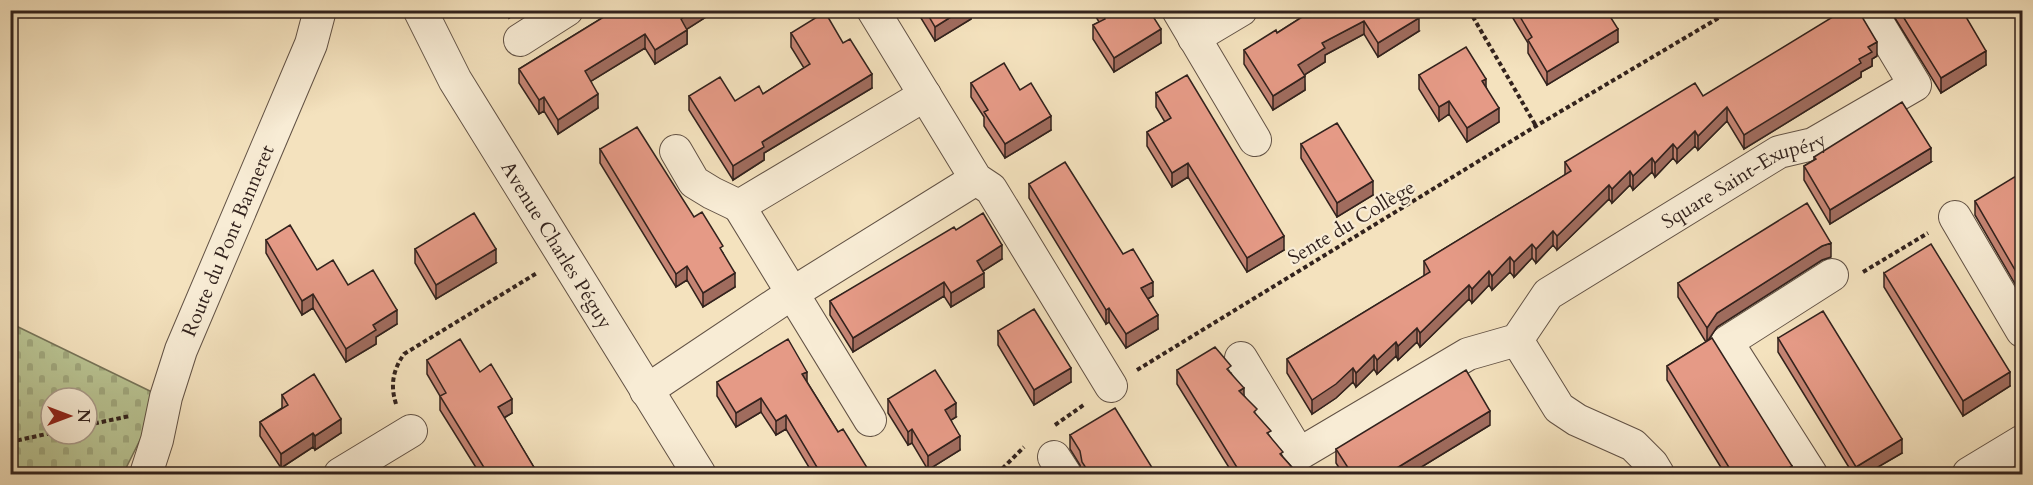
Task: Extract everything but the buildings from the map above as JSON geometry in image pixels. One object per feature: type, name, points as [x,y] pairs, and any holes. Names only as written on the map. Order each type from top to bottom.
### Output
[{"type":"street","name":"Route du Pont Banneret","points":[[146,474],[157,440],[163,408],[182,350],[311,44],[320,10]]},
{"type":"street","points":[[311,44],[335,10]]},
{"type":"street","name":"Avenue Charles Péguy","points":[[420,10],[455,80],[699,474]]},
{"type":"street","points":[[520,40],[567,10]]},
{"type":"street","points":[[873,10],[976,179],[991,189],[1111,386]]},
{"type":"street","points":[[1178,10],[1255,140]]},
{"type":"street","points":[[1194,38],[1241,10]]},
{"type":"street","name":"Square Saint-Exupéry","points":[[1517,340],[1548,294],[1779,152],[1813,144],[1915,85],[1870,10]]},
{"type":"street","points":[[739,206],[925,95]]},
{"type":"street","points":[[676,151],[694,182],[739,206],[870,420]]},
{"type":"street","points":[[646,391],[791,294],[976,179]]},
{"type":"street","points":[[1954,217],[2022,331]]},
{"type":"street","points":[[1811,474],[1727,342],[1832,275]]},
{"type":"street","points":[[1241,358],[1299,454],[1468,354],[1517,340],[1558,408],[1577,420],[1633,445],[1652,464],[1658,474]]},
{"type":"street","points":[[340,474],[411,431]]},
{"type":"street","points":[[1978,472],[2022,442]]},
{"type":"path","points":[[1469,10],[1536,126]]},
{"type":"path","name":"Sente du Collège","points":[[997,474],[1019,450],[1049,451],[1111,386],[1536,126],[1732,10]]},
{"type":"path","points":[[1832,275],[1843,285],[1954,217]]},
{"type":"path","points":[[411,431],[393,393],[393,375],[404,354],[546,267]]},
{"type":"path","points":[[99,422],[163,408]]},
{"type":"path","points":[[10,442],[39,436]]},
{"type":"green space","points":[[10,323],[154,393],[144,432],[123,474],[11,474]]}]
